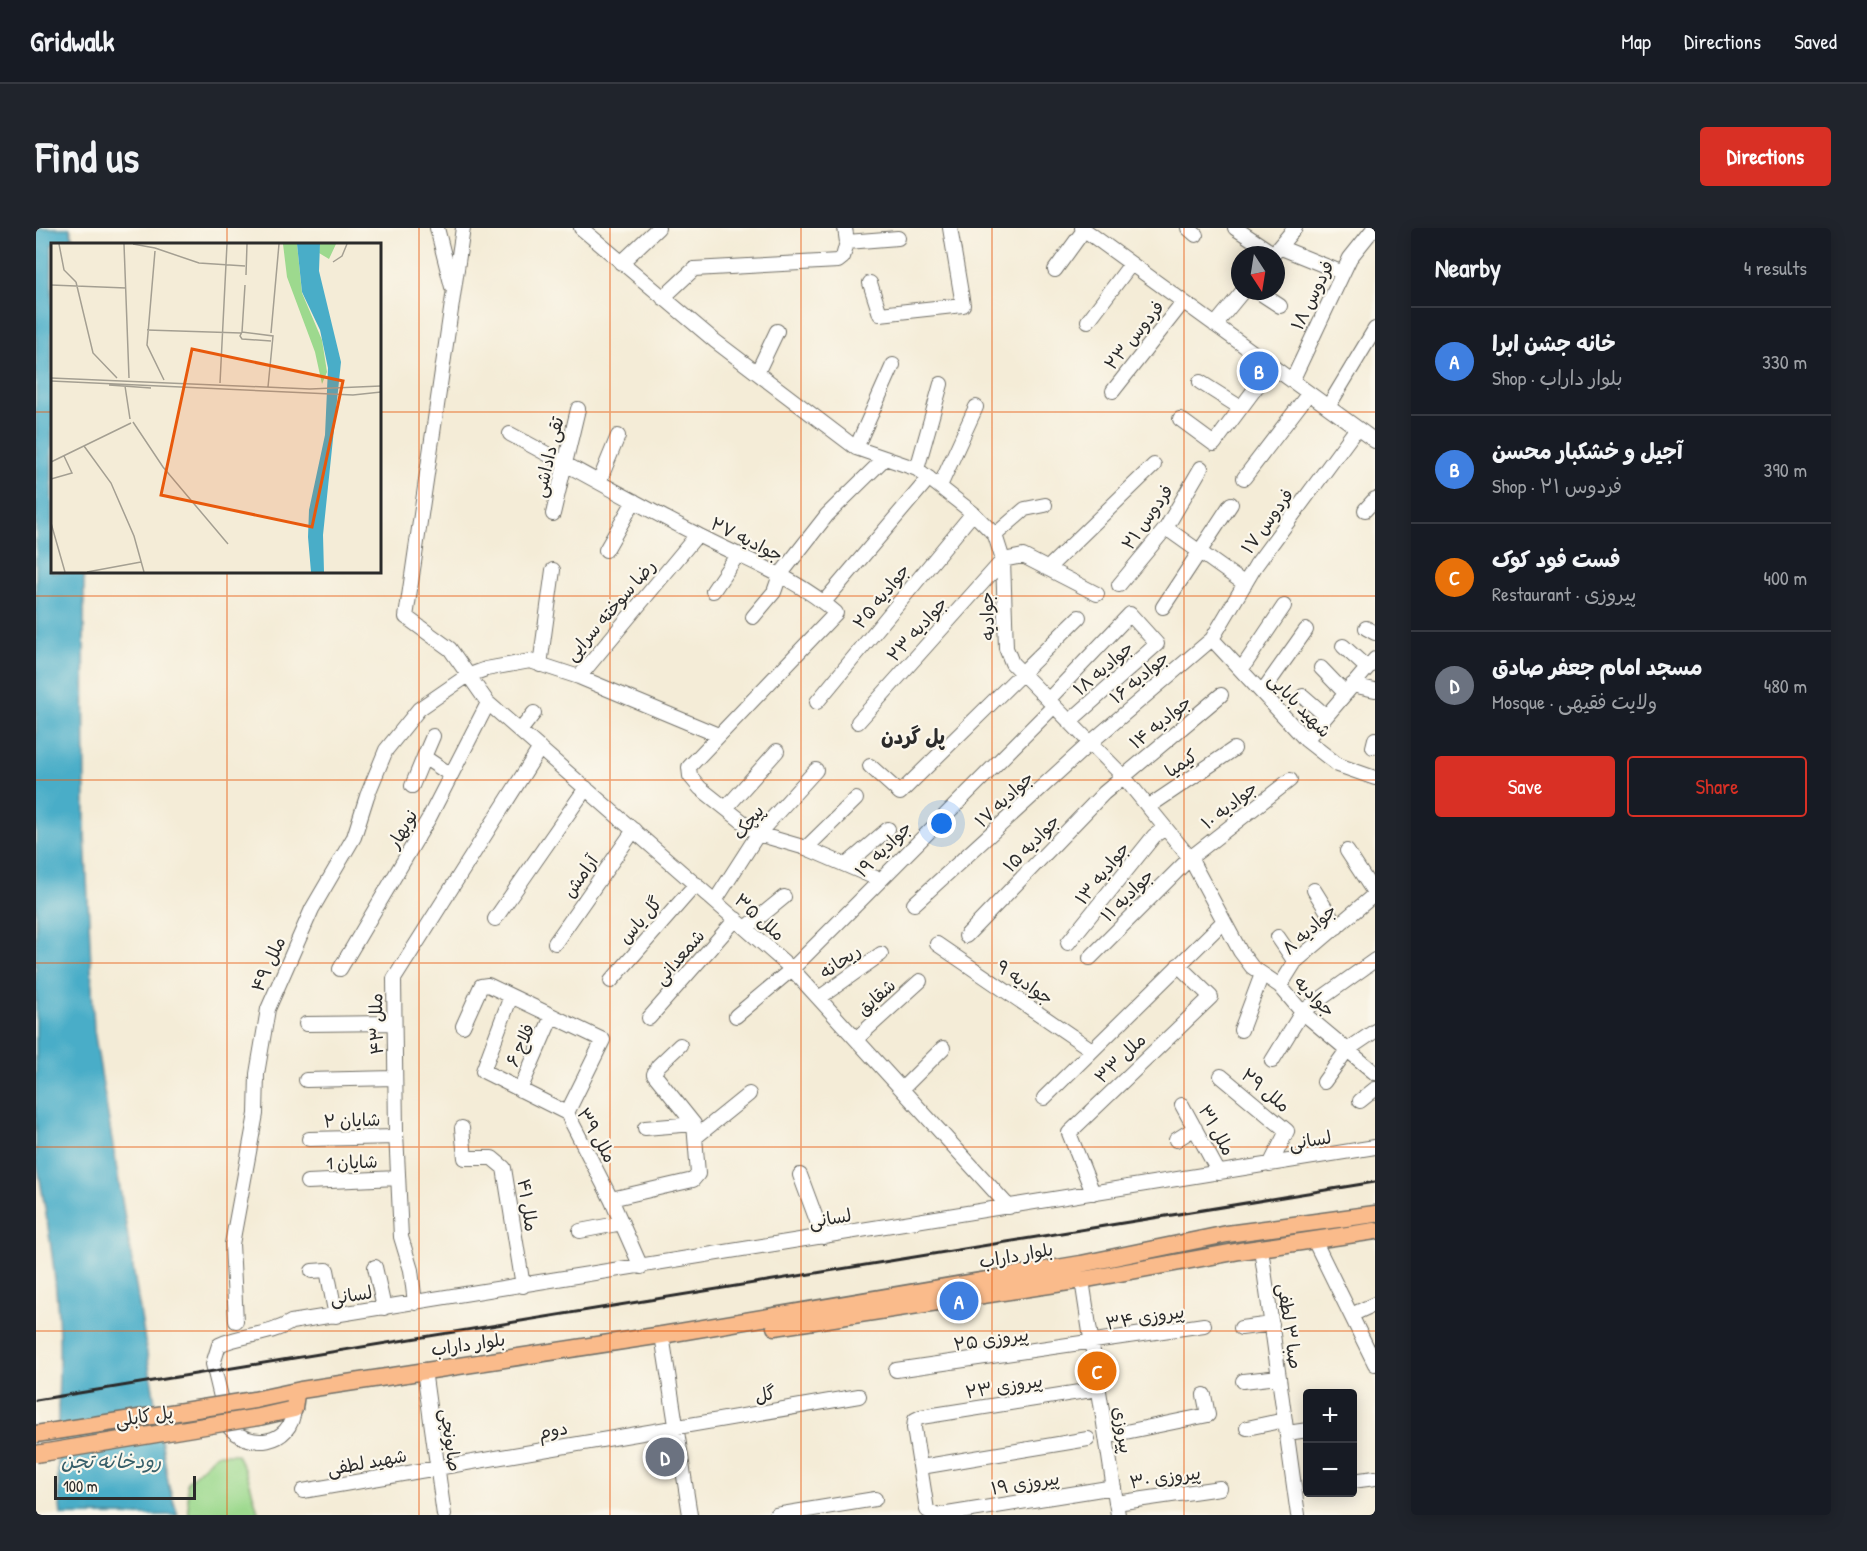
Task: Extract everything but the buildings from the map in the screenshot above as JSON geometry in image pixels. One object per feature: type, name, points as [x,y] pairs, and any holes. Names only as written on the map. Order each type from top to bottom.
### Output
[{"type":"main road","name":"بلوار داراب","points":[[254,1400],[301,1390],[662,1335],[1070,1266],[1237,1232],[1372,1213]]},
{"type":"main road","points":[[1284,1226],[1286,1244]]},
{"type":"main road","name":"بلوار داراب","points":[[662,1335],[681,1342],[1082,1280],[1240,1251],[1375,1231]]},
{"type":"main road","points":[[1237,1232],[1240,1251]]},
{"type":"main road","points":[[294,1409],[296,1394],[301,1390]]},
{"type":"main road","name":"پل کابلی","points":[[36,1434],[254,1400]]},
{"type":"main road","name":"پل کابلی","points":[[36,1454],[259,1417],[294,1409]]},
{"type":"street","points":[[437,228],[454,292]]},
{"type":"street","points":[[454,292],[463,228]]},
{"type":"street","points":[[621,263],[658,228]]},
{"type":"street","points":[[663,298],[694,268],[838,261],[843,257],[847,242],[845,228]]},
{"type":"street","points":[[870,283],[880,314],[963,305],[950,228]]},
{"type":"street","points":[[1235,228],[1265,246]]},
{"type":"street","points":[[1280,246],[1295,228]]},
{"type":"street","name":"فردوس ۱۸","points":[[1292,381],[1350,258],[1374,228]]},
{"type":"street","name":"جوادیه","points":[[586,229],[621,263],[663,298],[856,448],[929,478],[973,513],[995,535],[1003,560],[1006,648],[1012,663],[1123,776],[1190,858],[1246,959],[1280,986],[1302,1012],[1375,1073]]},
{"type":"street","points":[[1055,270],[1083,229],[1375,441]]},
{"type":"street","points":[[847,242],[898,238]]},
{"type":"street","points":[[1285,255],[1343,273]]},
{"type":"street","points":[[1088,321],[1131,264]]},
{"type":"street","name":"ملل ۳۵","points":[[454,292],[406,617],[450,649],[488,703],[792,969],[1010,1207]]},
{"type":"street","points":[[1215,325],[1236,300]]},
{"type":"street","points":[[1271,300],[1280,306]]},
{"type":"street","name":"فردوس ۲۳","points":[[1113,391],[1183,302]]},
{"type":"street","points":[[1328,407],[1375,329]]},
{"type":"street","points":[[757,373],[777,331]]},
{"type":"street","points":[[856,448],[893,365]]},
{"type":"street","points":[[1180,418],[1214,444],[1272,366]]},
{"type":"street","points":[[1200,382],[1241,408]]},
{"type":"street","points":[[929,478],[941,384]]},
{"type":"street","points":[[1244,478],[1309,393]]},
{"type":"street","points":[[878,879],[806,848],[758,834],[700,788],[690,776],[689,767],[836,616],[836,613],[824,602],[929,478],[976,407]]},
{"type":"street","name":"تقی داداشی","points":[[553,514],[567,464],[578,409]]},
{"type":"street","name":"فردوس ۱۷","points":[[1212,639],[1245,584],[1357,428]]},
{"type":"street","name":"جوادیه ۲۷","points":[[510,434],[697,535],[780,575],[824,602]]},
{"type":"street","points":[[599,482],[618,436]]},
{"type":"street","points":[[753,618],[774,592],[780,575],[827,515],[885,458]]},
{"type":"street","points":[[1048,568],[1154,465]]},
{"type":"street","name":"فردوس ۲۱","points":[[1119,585],[1166,528],[1201,468]]},
{"type":"street","points":[[1365,510],[1375,499]]},
{"type":"street","points":[[606,550],[634,501]]},
{"type":"street","points":[[1163,607],[1231,504]]},
{"type":"street","points":[[995,535],[1025,509],[1045,505]]},
{"type":"street","name":"جوادیه ۲۵","points":[[817,702],[973,513]]},
{"type":"street","points":[[1166,528],[1245,584]]},
{"type":"street","name":"رضا سوخته سرایی","points":[[467,676],[486,669],[530,661],[579,677],[697,535]]},
{"type":"street","points":[[713,591],[738,554]]},
{"type":"street","points":[[1003,560],[1023,556],[1097,594]]},
{"type":"street","name":"جوادیه ۲۳","points":[[858,722],[1003,560]]},
{"type":"street","points":[[540,664],[553,570]]},
{"type":"street","points":[[1241,670],[1284,606]]},
{"type":"street","name":"جوادیه ۱۹","points":[[736,1016],[792,969],[1051,703],[1130,614]]},
{"type":"street","name":"جوادیه ۱۸","points":[[1069,722],[1157,644],[1130,614]]},
{"type":"street","points":[[870,766],[900,792],[1079,617]]},
{"type":"street","points":[[1262,692],[1306,630]]},
{"type":"street","name":"شهید بابایی","points":[[1212,639],[1306,740],[1338,765],[1375,778]]},
{"type":"street","name":"جوادیه ۱۶","points":[[1090,743],[1212,639]]},
{"type":"street","points":[[1306,740],[1371,664],[1343,646]]},
{"type":"street","points":[[1321,668],[1348,689],[1375,690]]},
{"type":"street","name":"ملل ۴۹","points":[[236,1321],[232,1244],[255,1114],[257,1074],[268,1009],[312,909],[354,837],[367,796],[386,750],[419,709],[467,676]]},
{"type":"street","points":[[579,677],[718,735]]},
{"type":"street","name":"جوادیه ۱۴","points":[[1123,776],[1221,695]]},
{"type":"street","points":[[1303,696],[1326,716]]},
{"type":"street","name":"نوبهار","points":[[340,969],[429,818],[488,703]]},
{"type":"street","points":[[520,730],[534,713]]},
{"type":"street","points":[[412,786],[433,736]]},
{"type":"street","name":"جوادیه ۱۷","points":[[914,904],[1090,743]]},
{"type":"street","name":"ملل ۴۳","points":[[415,1303],[411,1270],[401,1237],[396,1137],[394,979],[540,748]]},
{"type":"street","name":"کیمیا","points":[[1148,807],[1234,749]]},
{"type":"street","points":[[726,808],[777,751]]},
{"type":"street","points":[[424,757],[451,775]]},
{"type":"street","name":"پیچک","points":[[715,901],[758,834],[816,770]]},
{"type":"street","name":"جوادیه ۱۵","points":[[966,936],[1123,776]]},
{"type":"street","name":"جوادیه ۱۰","points":[[1190,858],[1290,780]]},
{"type":"street","points":[[495,919],[586,788]]},
{"type":"street","points":[[806,848],[856,799]]},
{"type":"street","name":"جوادیه ۱۳","points":[[1068,943],[1154,836],[1165,828]]},
{"type":"street","points":[[846,865],[888,829]]},
{"type":"street","name":"آرامش","points":[[555,943],[634,830]]},
{"type":"street","points":[[1347,851],[1372,897]]},
{"type":"street","name":"جوادیه ۱۱","points":[[1090,958],[1190,858]]},
{"type":"street","name":"گل یاس","points":[[611,981],[696,884]]},
{"type":"street","points":[[1314,890],[1337,927]]},
{"type":"street","name":"شمعدانی","points":[[649,1018],[741,923],[784,897]]},
{"type":"street","name":"جوادیه ۸","points":[[1280,986],[1295,963],[1372,897]]},
{"type":"street","points":[[1044,1098],[1224,921]]},
{"type":"street","points":[[1278,937],[1295,963]]},
{"type":"street","name":"جوادیه ۹","points":[[937,944],[1092,1050]]},
{"type":"street","name":"ریحانه","points":[[819,998],[881,954]]},
{"type":"street","points":[[1272,1061],[1302,1012],[1375,960]]},
{"type":"street","name":"ملل ۳۳","points":[[1092,1193],[1070,1132],[1211,997],[1178,966]]},
{"type":"street","points":[[1241,1030],[1262,974]]},
{"type":"street","name":"شقایق","points":[[856,1040],[920,981]]},
{"type":"street","points":[[463,1026],[481,986],[488,985],[603,1040],[567,1113]]},
{"type":"street","name":"ملل ۳۹","points":[[511,996],[483,1071],[567,1113],[612,1199],[641,1267]]},
{"type":"street","name":"فلاح ۶","points":[[520,1090],[552,1016]]},
{"type":"street","points":[[306,1024],[394,1023]]},
{"type":"street","points":[[1324,1082],[1347,1050],[1375,1031]]},
{"type":"street","points":[[612,1199],[693,1180],[698,1174],[695,1130],[654,1074],[658,1066],[680,1045]]},
{"type":"street","points":[[902,1089],[943,1048]]},
{"type":"street","name":"ملل ۲۹","points":[[1221,1076],[1287,1131],[1270,1164]]},
{"type":"street","points":[[306,1080],[395,1078]]},
{"type":"street","points":[[1360,1101],[1375,1089]]},
{"type":"street","points":[[645,1128],[695,1130],[749,1094]]},
{"type":"street","name":"ملل ۳۱","points":[[1182,1105],[1220,1173]]},
{"type":"street","name":"ملل ۴۱","points":[[462,1128],[465,1158],[492,1158],[504,1168],[523,1286]]},
{"type":"street","points":[[1176,1140],[1195,1128]]},
{"type":"street","name":"شایان ۲","points":[[309,1139],[396,1137]]},
{"type":"street","name":"لسانی","points":[[294,1409],[289,1425],[274,1439],[254,1443],[243,1440],[228,1426],[213,1364],[219,1345],[233,1339],[280,1330],[291,1322],[1375,1147]]},
{"type":"street","points":[[800,1175],[823,1237]]},
{"type":"street","name":"شایان 1","points":[[306,1182],[398,1178]]},
{"type":"street","points":[[580,1232],[622,1223]]},
{"type":"street","points":[[1314,1240],[1375,1364]]},
{"type":"street","name":"صبا ۳ لطفی","points":[[1261,1248],[1286,1426],[1301,1489],[1298,1515]]},
{"type":"street","points":[[375,1267],[384,1308]]},
{"type":"street","points":[[312,1271],[327,1270],[336,1316]]},
{"type":"street","name":"پیروزی","points":[[1082,1280],[1117,1509]]},
{"type":"street","points":[[1351,1315],[1375,1304]]},
{"type":"street","points":[[1241,1328],[1272,1324]]},
{"type":"street","name":"پیروزی ۳۴","points":[[1091,1344],[1204,1325]]},
{"type":"street","points":[[662,1335],[690,1515]]},
{"type":"street","name":"پیروزی ۲۵","points":[[896,1370],[1091,1344]]},
{"type":"street","name":"صابونچی","points":[[424,1370],[444,1515]]},
{"type":"street","points":[[1243,1381],[1279,1377]]},
{"type":"street","name":"پیروزی ۲۳","points":[[921,1467],[914,1428],[915,1420],[921,1417],[1098,1389]]},
{"type":"street","points":[[1106,1436],[1208,1415],[1204,1395]]},
{"type":"street","name":"گل","points":[[676,1427],[859,1396]]},
{"type":"street","points":[[1247,1428],[1286,1426],[1303,1429]]},
{"type":"street","name":"دوم","points":[[436,1468],[676,1427]]},
{"type":"street","points":[[933,1515],[927,1510],[921,1467],[1088,1439]]},
{"type":"street","name":"شهید لطفی","points":[[303,1491],[436,1468]]},
{"type":"street","points":[[1357,1480],[1375,1478]]},
{"type":"street","name":"پیروزی ۱۹","points":[[941,1515],[1114,1487]]},
{"type":"street","name":"پیروزی ۳۰","points":[[1117,1509],[1220,1488]]},
{"type":"street","points":[[776,1515],[875,1499]]},
{"type":"green space","points":[[216,1454],[237,1454],[249,1480],[259,1515],[189,1515],[187,1482]]},
{"type":"water","name":"رودخانه تجن","points":[[36,228],[70,228],[74,243],[51,243],[51,573],[84,573],[85,833],[94,1030],[169,1487],[178,1515],[61,1515],[58,1470],[58,1314],[51,1247],[36,1158]]},
{"type":"railway","points":[[36,1400],[1375,1182]]},
{"type":"place","name":"آجیل و خشکبار محسن","points":[[1259,371]]},
{"type":"place","name":"خانه جشن ابرا","points":[[959,1301]]},
{"type":"place","name":"فست فود کوک","points":[[1097,1371]]},
{"type":"place","name":"مسجد امام جعفر صادق","points":[[665,1457]]},
{"type":"district","name":"پل گردن","points":[[913,736]]}]
